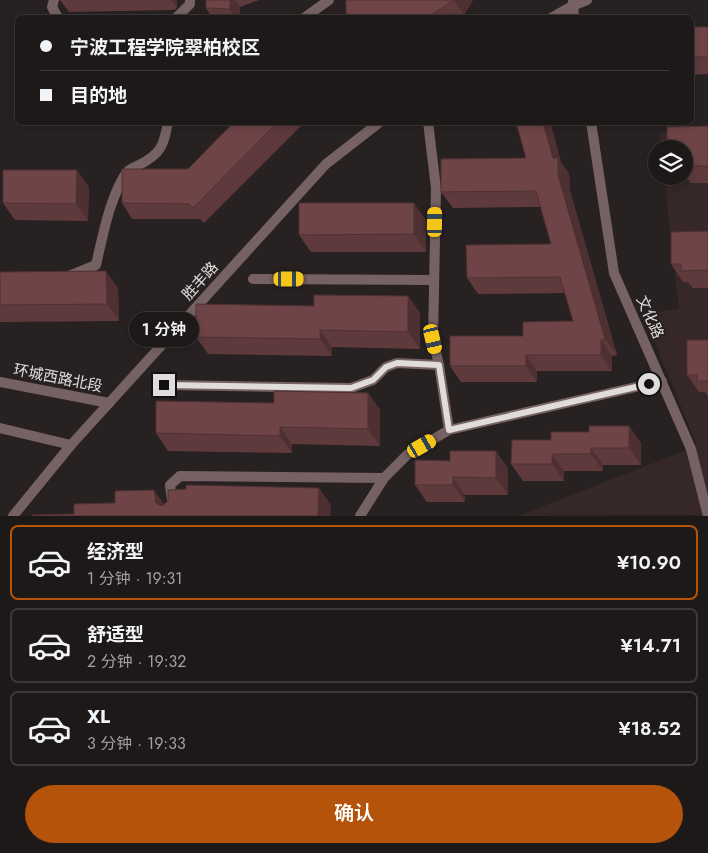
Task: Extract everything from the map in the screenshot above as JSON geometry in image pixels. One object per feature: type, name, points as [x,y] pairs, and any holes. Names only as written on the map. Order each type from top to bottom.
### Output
[{"type":"street","points":[[54,0],[52,7],[56,15]]},
{"type":"street","points":[[179,15],[190,4],[190,0]]},
{"type":"street","points":[[308,15],[330,0]]},
{"type":"street","points":[[555,15],[573,3],[587,0]]},
{"type":"street","points":[[60,276],[69,276],[96,265],[108,218],[127,170],[151,159],[164,142],[167,125]]},
{"type":"street","name":"胜丰路","points":[[13,516],[71,445],[326,164],[374,125]]},
{"type":"street","points":[[428,125],[436,188],[433,339],[449,430]]},
{"type":"street","name":"文化路","points":[[591,125],[614,273],[691,449],[708,516]]},
{"type":"street","points":[[253,279],[434,280]]},
{"type":"street","points":[[164,385],[351,388],[373,380],[386,367],[397,363],[439,365]]},
{"type":"street","points":[[360,516],[384,478],[408,454],[449,430],[662,381]]},
{"type":"street","name":"环城西路北段","points":[[0,382],[110,403]]},
{"type":"street","points":[[0,428],[71,445]]},
{"type":"street","points":[[174,516],[170,485],[180,476],[384,478]]},
{"type":"shaded area","points":[[660,133],[708,133],[708,515],[518,516],[697,446],[644,315],[679,308],[665,185],[693,185],[693,140],[660,140]]},
{"type":"building","points":[[206,0],[230,0],[230,9],[206,8]]},
{"type":"building","points":[[346,0],[454,0],[432,15],[346,15]]},
{"type":"building","points":[[694,27],[708,27],[708,57],[694,57]]},
{"type":"building","points":[[231,125],[275,125],[193,208],[189,204],[122,203],[122,169],[188,169]]},
{"type":"building","points":[[517,125],[544,125],[553,158],[558,158],[558,175],[605,339],[601,340],[601,355],[526,355],[526,366],[450,366],[450,336],[523,336],[523,322],[573,321],[560,277],[467,278],[466,245],[551,244],[536,191],[441,192],[441,159],[526,158]]},
{"type":"building","points":[[708,126],[708,166],[693,166],[693,140],[667,140],[667,127]]},
{"type":"building","points":[[3,170],[77,170],[76,204],[3,203]]},
{"type":"building","points":[[299,203],[414,203],[414,234],[299,235]]},
{"type":"building","points":[[708,231],[708,270],[681,271],[681,264],[671,264],[671,232]]},
{"type":"building","points":[[106,271],[107,304],[0,305],[0,272]]},
{"type":"building","points":[[314,295],[408,296],[408,332],[320,330],[320,339],[196,337],[196,304],[314,306]]},
{"type":"building","points":[[687,340],[708,340],[708,381],[697,381],[697,375],[687,375]]},
{"type":"building","points":[[274,391],[368,393],[368,429],[280,427],[280,436],[156,433],[156,401],[274,403]]},
{"type":"building","points":[[589,426],[629,426],[629,448],[591,448],[591,454],[552,454],[552,464],[511,464],[512,440],[551,440],[551,432],[589,432]]},
{"type":"building","points":[[450,451],[496,451],[496,478],[453,477],[453,485],[415,485],[415,460],[450,461]]},
{"type":"building","points":[[186,485],[319,488],[318,516],[32,516],[74,514],[74,504],[115,503],[115,491],[154,490],[156,503],[162,506],[168,501],[168,490],[186,489]]},
{"type":"route","points":[[164,385],[351,388],[373,380],[386,367],[397,363],[439,365],[449,430],[649,384]]}]
